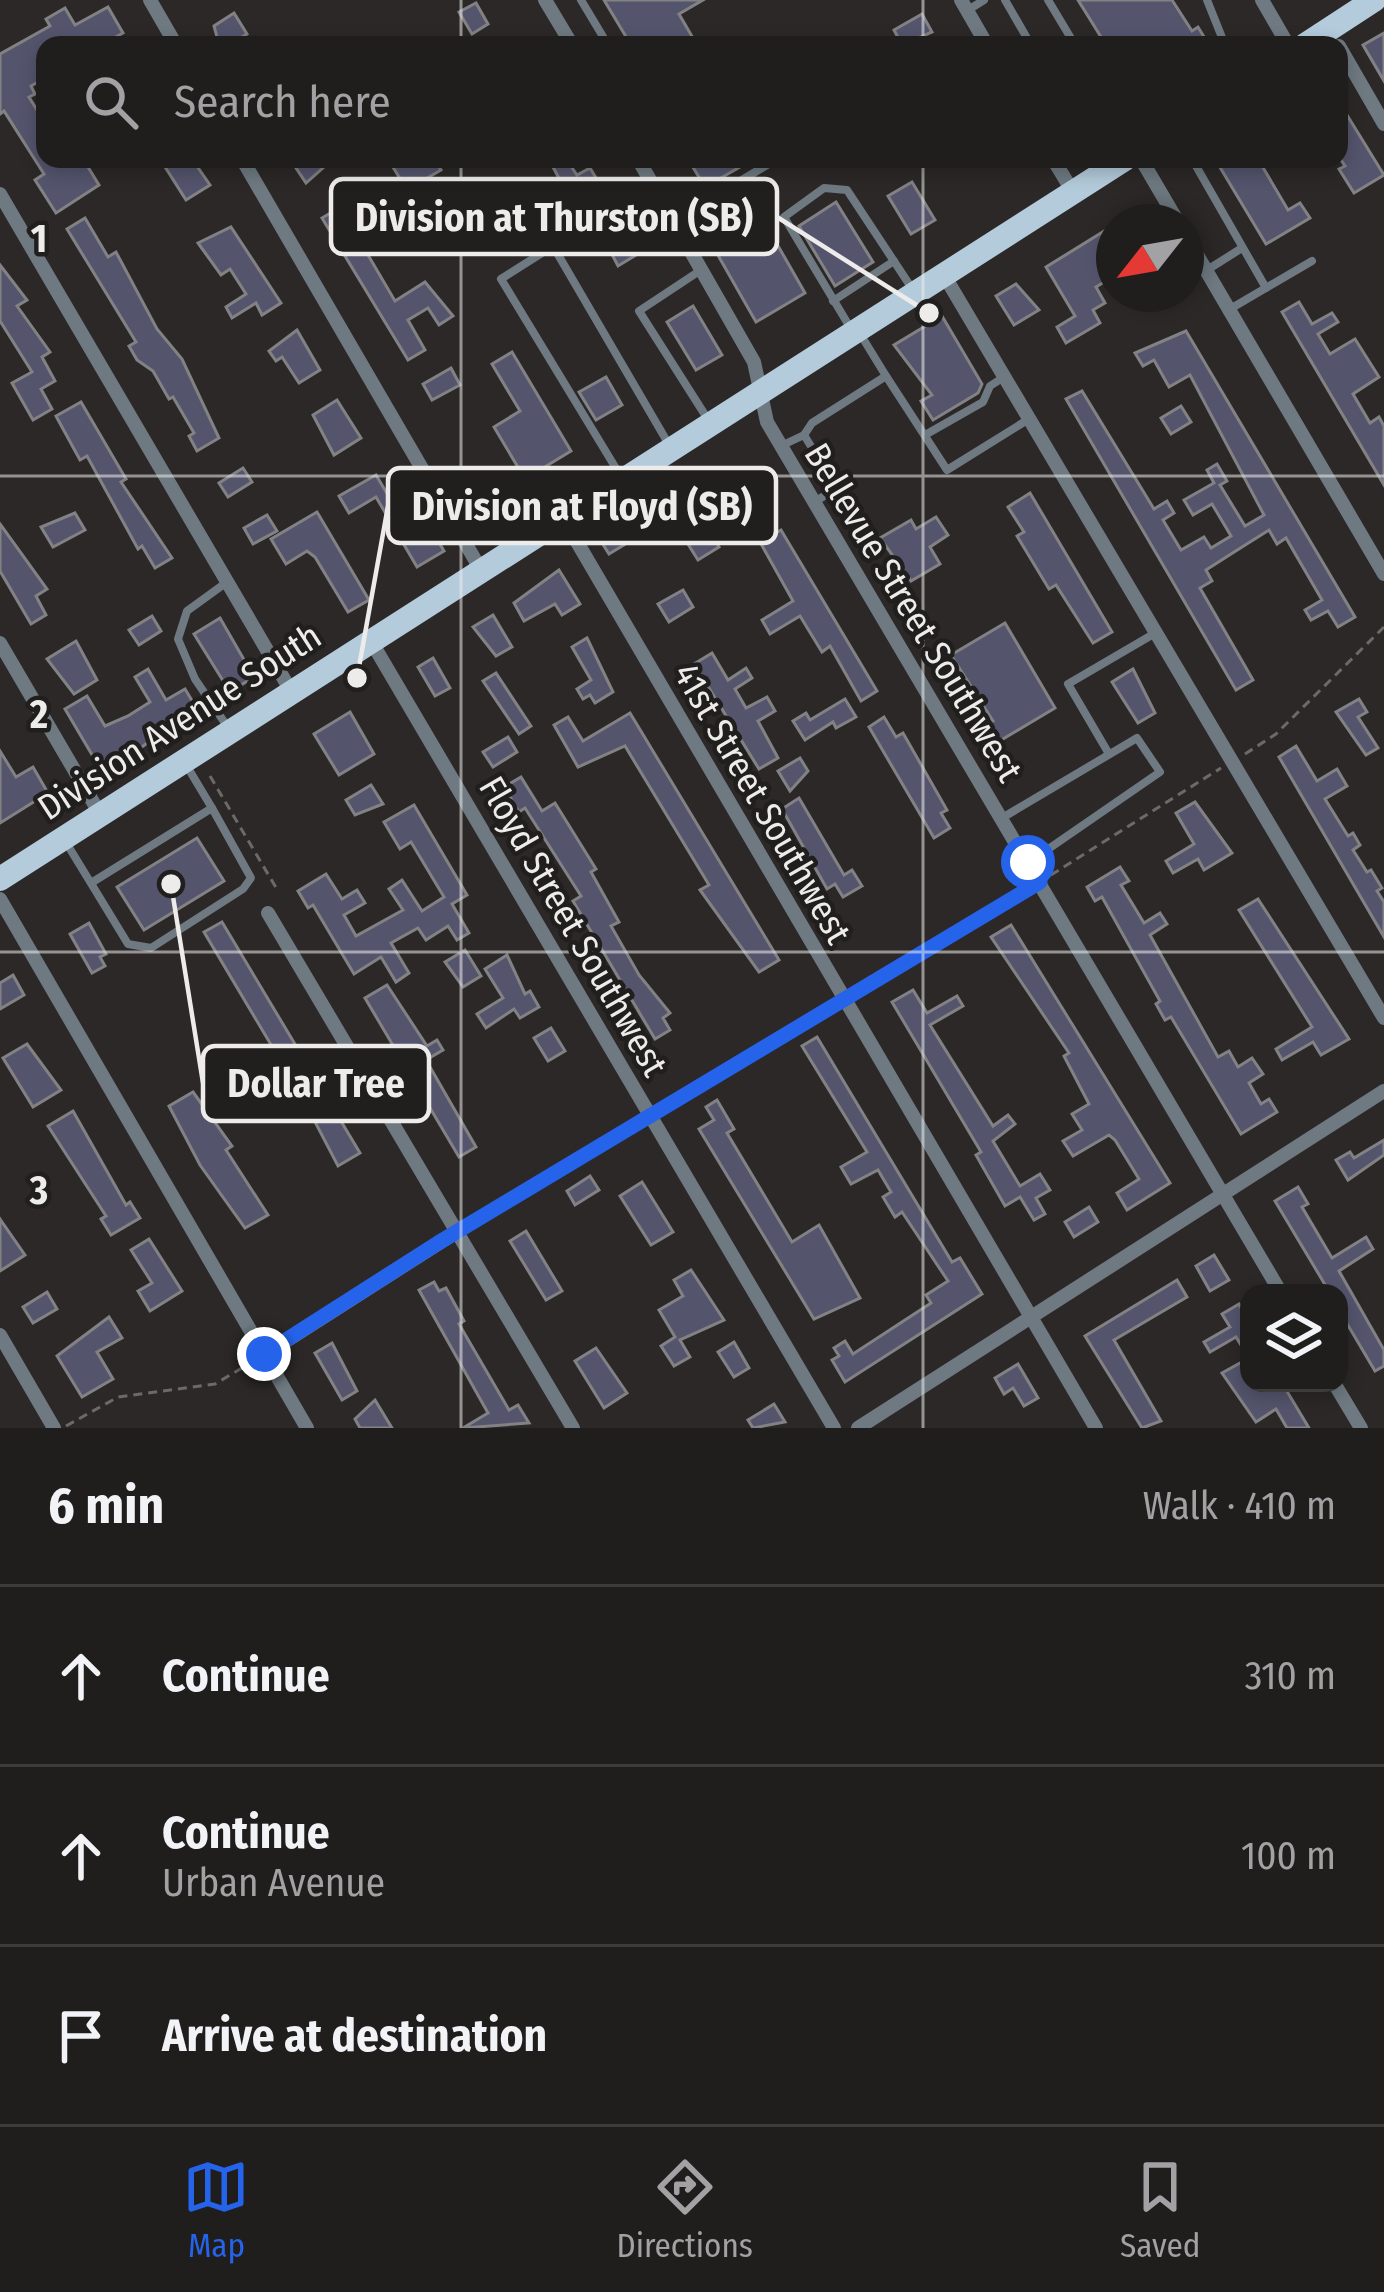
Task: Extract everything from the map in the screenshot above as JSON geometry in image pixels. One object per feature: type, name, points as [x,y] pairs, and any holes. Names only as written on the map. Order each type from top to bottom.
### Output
[{"type":"main road","points":[[1338,36],[1358,4]]},
{"type":"main road","name":"Division Avenue South","points":[[0,879],[1111,168]]},
{"type":"street","points":[[150,0],[171,36]]},
{"type":"street","points":[[1262,0],[1283,36]]},
{"type":"street","points":[[548,1],[567,36]]},
{"type":"street","points":[[964,5],[982,36]]},
{"type":"street","points":[[1348,61],[1382,115]]},
{"type":"street","points":[[247,168],[482,570]]},
{"type":"street","name":"Bellevue Street Southwest","points":[[645,168],[754,362],[767,422],[1277,1284]]},
{"type":"street","points":[[1058,168],[1072,192]]},
{"type":"street","points":[[1146,168],[1167,204]]},
{"type":"street","points":[[0,194],[291,691]]},
{"type":"street","points":[[1204,267],[1384,574]]},
{"type":"street","points":[[944,275],[1384,1018]]},
{"type":"street","name":"41st Street Southwest","points":[[563,518],[1096,1428]]},
{"type":"street","name":"Floyd Street Southwest","points":[[371,641],[834,1428]]},
{"type":"street","points":[[0,643],[100,814]]},
{"type":"street","points":[[0,899],[307,1428]]},
{"type":"street","points":[[268,913],[573,1428]]},
{"type":"street","points":[[858,1428],[1384,1091]]},
{"type":"street","points":[[264,1354],[458,1231]]},
{"type":"street","points":[[2,1343],[58,1428]]},
{"type":"street","points":[[1339,1392],[1361,1428]]},
{"type":"lane","points":[[581,0],[603,36]]},
{"type":"lane","points":[[964,5],[984,0]]},
{"type":"lane","points":[[1005,0],[1026,36]]},
{"type":"lane","points":[[1048,0],[1070,36]]},
{"type":"lane","points":[[1207,0],[1221,36]]},
{"type":"lane","points":[[674,221],[762,168]]},
{"type":"lane","points":[[1197,168],[1266,288]]},
{"type":"lane","points":[[916,293],[847,190],[824,188],[784,217],[833,301],[947,470],[1030,419]]},
{"type":"lane","points":[[623,480],[501,279],[553,246],[672,449]]},
{"type":"lane","points":[[1206,270],[1241,248]]},
{"type":"lane","points":[[833,301],[894,261]]},
{"type":"lane","points":[[1229,309],[1312,261]]},
{"type":"lane","points":[[702,270],[639,311],[711,424]]},
{"type":"lane","points":[[781,446],[804,435],[812,423],[886,376]]},
{"type":"lane","points":[[925,435],[982,401],[990,386],[1005,376]]},
{"type":"lane","points":[[804,435],[837,488],[815,502]]},
{"type":"lane","points":[[804,483],[826,470]]},
{"type":"lane","points":[[228,582],[188,611],[178,639],[196,679],[230,730]]},
{"type":"lane","points":[[1109,754],[1068,684],[1156,632]]},
{"type":"lane","points":[[1002,818],[1138,738],[1160,772],[1028,862]]},
{"type":"lane","points":[[64,838],[128,944],[151,948],[244,890],[250,878],[184,760]]},
{"type":"lane","points":[[91,884],[212,808]]},
{"type":"path","points":[[458,1231],[1232,762],[1290,722],[1384,626]]},
{"type":"path","points":[[210,776],[278,890]]},
{"type":"path","points":[[58,1428],[118,1397],[215,1384],[264,1354]]},
{"type":"building","points":[[604,0],[703,0],[679,14],[692,36],[626,36]]},
{"type":"building","points":[[1078,0],[1172,0],[1192,31],[1198,27],[1204,36],[1100,36]]},
{"type":"building","points":[[476,3],[488,24],[472,34],[459,12]]},
{"type":"building","points":[[108,7],[123,33],[36,36],[36,83],[31,86],[35,94],[29,97],[36,108],[36,161],[4,111],[0,114],[0,54],[50,26],[46,19],[65,8],[75,25]]},
{"type":"building","points":[[234,13],[247,34],[217,36],[214,26]]},
{"type":"building","points":[[922,14],[932,32],[897,36],[894,30]]},
{"type":"building","points":[[1384,33],[1384,81],[1363,45]]},
{"type":"building","points":[[1348,117],[1384,175],[1354,193],[1339,169],[1348,168]]},
{"type":"building","points":[[40,168],[89,168],[99,185],[56,213],[35,180],[44,174]]},
{"type":"building","points":[[166,168],[198,168],[210,185],[186,200]]},
{"type":"building","points":[[296,168],[323,168],[306,183]]},
{"type":"building","points":[[394,168],[440,168],[441,170],[407,190]]},
{"type":"building","points":[[554,168],[572,168],[577,175],[590,168],[641,252],[618,266],[591,214],[581,220]]},
{"type":"building","points":[[693,168],[738,168],[705,187]]},
{"type":"building","points":[[1220,168],[1263,168],[1288,210],[1300,203],[1310,218],[1266,244]]},
{"type":"building","points":[[912,182],[935,220],[911,234],[888,196]]},
{"type":"building","points":[[349,202],[360,220],[351,226],[395,301],[425,282],[453,316],[439,325],[428,308],[408,320],[425,350],[408,360],[322,218]]},
{"type":"building","points":[[836,202],[873,262],[835,286],[799,226]]},
{"type":"building","points":[[85,218],[108,257],[116,252],[157,329],[182,359],[219,438],[197,451],[189,436],[194,433],[173,397],[169,399],[153,371],[137,360],[129,346],[136,342],[67,229]]},
{"type":"building","points":[[734,220],[751,250],[773,237],[805,293],[756,322],[707,236]]},
{"type":"building","points":[[231,227],[281,303],[262,315],[256,303],[232,318],[226,307],[246,294],[230,269],[221,275],[198,243]]},
{"type":"building","points":[[1096,236],[1093,310],[1100,323],[1066,343],[1057,327],[1075,316],[1046,267]]},
{"type":"building","points":[[0,265],[27,300],[17,306],[50,352],[42,357],[55,381],[41,389],[52,409],[33,420],[12,383],[32,372],[0,321]]},
{"type":"building","points":[[1016,284],[1039,310],[1014,325],[996,296]]},
{"type":"building","points":[[1299,302],[1312,324],[1332,313],[1338,322],[1318,334],[1330,354],[1355,339],[1379,377],[1353,394],[1370,423],[1379,417],[1384,426],[1384,485],[1282,312]]},
{"type":"building","points":[[693,306],[722,355],[696,370],[667,322]]},
{"type":"building","points":[[942,316],[982,384],[978,393],[933,420],[921,401],[932,395],[894,345]]},
{"type":"building","points":[[297,330],[320,370],[299,383],[282,357],[276,361],[269,351]]},
{"type":"building","points":[[1186,331],[1355,617],[1338,627],[1328,611],[1311,620],[1305,610],[1322,600],[1286,538],[1277,544],[1269,530],[1206,570],[1212,581],[1200,588],[1253,680],[1236,690],[1066,399],[1082,391],[1154,509],[1167,501],[1174,513],[1163,520],[1181,550],[1204,537],[1211,548],[1231,536],[1212,504],[1193,515],[1184,500],[1214,483],[1207,470],[1217,464],[1227,481],[1220,485],[1245,526],[1264,515],[1190,375],[1169,387],[1154,360],[1143,366],[1135,353]]},
{"type":"building","points":[[512,352],[571,451],[525,479],[494,427],[520,411],[492,364]]},
{"type":"building","points":[[451,368],[460,385],[432,400],[423,384]]},
{"type":"building","points":[[606,377],[622,405],[596,420],[579,392]]},
{"type":"building","points":[[337,400],[361,438],[334,455],[313,415]]},
{"type":"building","points":[[81,402],[126,479],[121,482],[172,558],[155,568],[142,546],[138,549],[87,456],[80,460],[56,416]]},
{"type":"building","points":[[1181,406],[1191,422],[1171,434],[1161,418]]},
{"type":"building","points":[[243,468],[252,482],[228,497],[219,483]]},
{"type":"building","points":[[376,475],[392,502],[409,492],[444,551],[417,567],[376,497],[349,513],[339,496]]},
{"type":"building","points":[[1030,493],[1112,632],[1093,643],[1056,585],[1049,589],[1017,536],[1024,532],[1008,507]]},
{"type":"building","points":[[317,512],[369,600],[348,612],[315,557],[307,551],[286,564],[271,539]]},
{"type":"building","points":[[75,513],[85,530],[53,547],[41,527]]},
{"type":"building","points":[[631,514],[642,534],[609,554],[597,535]]},
{"type":"building","points":[[267,515],[277,531],[253,544],[244,528]]},
{"type":"building","points":[[936,517],[948,535],[930,547],[940,564],[911,581],[880,538],[911,520],[916,529]]},
{"type":"building","points":[[703,520],[719,547],[698,560],[681,533]]},
{"type":"building","points":[[0,524],[47,589],[36,596],[46,615],[31,624],[0,571]]},
{"type":"building","points":[[781,530],[877,691],[861,701],[830,646],[822,652],[800,616],[770,634],[762,620],[793,601],[760,542]]},
{"type":"building","points":[[559,570],[580,604],[562,615],[555,604],[524,621],[514,603]]},
{"type":"building","points":[[683,590],[693,607],[669,622],[658,604]]},
{"type":"building","points":[[493,615],[512,647],[496,656],[473,627]]},
{"type":"building","points":[[152,616],[161,631],[139,645],[129,630]]},
{"type":"building","points":[[220,618],[254,677],[230,692],[194,634]]},
{"type":"building","points":[[1005,623],[1055,708],[993,745],[982,727],[993,721],[951,655]]},
{"type":"building","points":[[587,638],[613,692],[595,703],[590,695],[583,699],[577,689],[591,680],[572,647]]},
{"type":"building","points":[[76,641],[97,680],[74,694],[47,659]]},
{"type":"building","points":[[712,653],[728,680],[746,668],[752,678],[735,689],[746,708],[767,697],[775,711],[758,721],[778,758],[759,769],[694,664]]},
{"type":"building","points":[[433,658],[450,688],[435,696],[418,667]]},
{"type":"building","points":[[148,669],[166,700],[185,689],[196,707],[104,775],[65,709],[87,696],[105,726],[128,716],[150,702],[135,677]]},
{"type":"building","points":[[1133,669],[1155,713],[1138,723],[1112,682]]},
{"type":"building","points":[[496,673],[531,726],[519,734],[483,681]]},
{"type":"building","points":[[845,699],[856,717],[836,728],[833,722],[805,740],[793,721],[806,713],[810,720]]},
{"type":"building","points":[[1359,699],[1367,712],[1358,717],[1378,748],[1366,755],[1336,712]]},
{"type":"building","points":[[350,712],[374,754],[339,775],[314,734]]},
{"type":"building","points":[[630,713],[779,960],[759,972],[700,890],[709,885],[625,746],[578,767],[554,725],[568,717],[583,741]]},
{"type":"building","points":[[884,717],[896,737],[903,733],[947,810],[941,813],[950,828],[934,838],[869,727]]},
{"type":"building","points":[[508,737],[517,752],[493,767],[483,752]]},
{"type":"building","points":[[1296,746],[1317,781],[1337,769],[1347,786],[1325,799],[1348,836],[1353,833],[1360,845],[1353,850],[1382,888],[1377,891],[1384,902],[1384,937],[1279,757]]},
{"type":"building","points":[[0,751],[16,777],[33,767],[48,793],[0,823]]},
{"type":"building","points":[[800,758],[808,771],[790,791],[778,771]]},
{"type":"building","points":[[521,777],[542,811],[555,803],[596,869],[591,872],[619,922],[611,926],[639,975],[670,1013],[663,1018],[670,1030],[655,1039],[573,901],[581,896],[525,808],[519,812],[504,787]]},
{"type":"building","points":[[371,785],[383,804],[355,815],[346,800]]},
{"type":"building","points":[[799,798],[844,875],[852,870],[862,886],[843,897],[835,884],[827,889],[782,809]]},
{"type":"building","points":[[1195,802],[1232,853],[1204,870],[1198,859],[1173,873],[1166,861],[1194,844],[1176,813]]},
{"type":"building","points":[[414,805],[467,895],[452,904],[469,933],[457,940],[448,926],[426,940],[418,928],[391,943],[409,973],[396,982],[381,957],[354,974],[313,905],[308,908],[298,891],[326,874],[342,899],[357,890],[365,903],[344,915],[356,936],[403,910],[389,889],[402,880],[422,911],[444,897],[411,842],[400,849],[384,822]]},
{"type":"building","points":[[197,838],[224,881],[144,930],[117,887]]},
{"type":"building","points":[[1120,867],[1129,881],[1121,885],[1144,923],[1160,913],[1167,924],[1150,935],[1218,1057],[1229,1051],[1238,1067],[1252,1058],[1263,1074],[1249,1083],[1261,1104],[1269,1099],[1277,1112],[1241,1134],[1171,1017],[1165,1020],[1156,1004],[1160,1001],[1102,897],[1095,901],[1087,887]]},
{"type":"building","points":[[1258,899],[1349,1039],[1321,1055],[1313,1042],[1282,1060],[1276,1049],[1312,1027],[1239,910]]},
{"type":"building","points":[[222,922],[360,1153],[338,1166],[312,1116],[305,1120],[297,1107],[305,1102],[204,932]]},
{"type":"building","points":[[89,923],[106,954],[100,957],[105,966],[92,973],[70,934]]},
{"type":"building","points":[[1011,925],[1170,1183],[1127,1210],[1117,1193],[1139,1179],[1115,1140],[1109,1135],[1073,1156],[1063,1141],[1082,1130],[1072,1114],[1089,1104],[1064,1056],[1069,1053],[991,937]]},
{"type":"building","points":[[465,950],[481,976],[463,987],[445,962]]},
{"type":"building","points":[[507,955],[525,994],[530,991],[539,1007],[520,1018],[514,1009],[486,1028],[477,1014],[503,998],[485,969]]},
{"type":"building","points":[[13,975],[24,995],[0,1009],[0,983]]},
{"type":"building","points":[[387,985],[427,1046],[437,1040],[443,1050],[426,1060],[476,1147],[459,1157],[365,998]]},
{"type":"building","points":[[913,990],[927,1013],[957,996],[963,1006],[930,1025],[993,1126],[1008,1115],[1015,1124],[993,1141],[1020,1186],[1040,1174],[1050,1190],[1036,1198],[1045,1214],[1034,1220],[1020,1197],[1005,1206],[976,1155],[981,1152],[892,1002]]},
{"type":"building","points":[[551,1028],[565,1051],[548,1061],[534,1038]]},
{"type":"building","points":[[817,1037],[952,1262],[960,1258],[982,1294],[845,1382],[832,1360],[839,1356],[834,1348],[845,1341],[853,1354],[931,1303],[926,1295],[948,1281],[902,1212],[895,1217],[883,1197],[891,1192],[878,1170],[851,1184],[841,1167],[867,1152],[802,1046]]},
{"type":"building","points":[[27,1044],[61,1090],[33,1107],[3,1058]]},
{"type":"building","points":[[193,1092],[232,1146],[226,1150],[268,1215],[245,1228],[200,1165],[169,1106]]},
{"type":"building","points":[[717,1100],[734,1129],[727,1133],[792,1242],[819,1225],[860,1298],[814,1319],[699,1129],[714,1120],[706,1107]]},
{"type":"building","points":[[73,1111],[126,1205],[130,1202],[140,1218],[111,1235],[101,1219],[106,1216],[48,1126]]},
{"type":"building","points":[[1384,1140],[1384,1155],[1348,1180],[1336,1160],[1350,1152],[1354,1158]]},
{"type":"building","points":[[590,1176],[599,1190],[575,1205],[567,1191]]},
{"type":"building","points":[[642,1182],[673,1232],[651,1245],[620,1196]]},
{"type":"building","points":[[1298,1187],[1308,1204],[1302,1207],[1332,1258],[1366,1237],[1373,1249],[1339,1271],[1346,1284],[1325,1284],[1275,1201]]},
{"type":"building","points":[[1089,1207],[1098,1222],[1074,1237],[1065,1222]]},
{"type":"building","points":[[0,1219],[25,1255],[0,1271]]},
{"type":"building","points":[[526,1231],[562,1291],[546,1300],[510,1241]]},
{"type":"building","points":[[149,1239],[182,1291],[150,1311],[138,1291],[152,1283],[131,1250]]},
{"type":"building","points":[[1214,1255],[1229,1280],[1210,1291],[1196,1266]]},
{"type":"building","points":[[691,1270],[724,1320],[680,1340],[690,1357],[674,1366],[661,1346],[675,1337],[659,1310],[683,1296],[674,1280]]},
{"type":"building","points":[[1177,1280],[1187,1297],[1114,1340],[1161,1421],[1142,1428],[1085,1336]]},
{"type":"building","points":[[434,1282],[439,1291],[446,1288],[464,1321],[459,1324],[509,1410],[518,1405],[529,1423],[463,1428],[488,1413],[419,1290]]},
{"type":"building","points":[[1348,1287],[1384,1350],[1384,1366],[1375,1371],[1348,1325]]},
{"type":"building","points":[[47,1292],[57,1309],[33,1323],[23,1307]]},
{"type":"building","points":[[1239,1304],[1240,1343],[1236,1337],[1210,1352],[1204,1342],[1230,1327],[1222,1314]]},
{"type":"building","points":[[109,1317],[122,1338],[97,1352],[113,1379],[82,1397],[57,1356]]},
{"type":"building","points":[[734,1342],[749,1368],[734,1377],[718,1352]]},
{"type":"building","points":[[332,1343],[357,1391],[342,1400],[315,1353]]},
{"type":"building","points":[[596,1348],[627,1393],[604,1408],[575,1361]]},
{"type":"building","points":[[1240,1363],[1240,1392],[1287,1392],[1309,1428],[1287,1428],[1276,1409],[1256,1422],[1222,1373]]},
{"type":"building","points":[[1018,1364],[1038,1398],[1024,1406],[1013,1388],[1004,1394],[995,1378]]},
{"type":"building","points":[[375,1400],[392,1428],[360,1428],[355,1419]]},
{"type":"building","points":[[774,1404],[785,1422],[753,1428],[748,1420]]},
{"type":"place","name":"Division at Thurston (SB)","points":[[929,313]]},
{"type":"place","name":"Division at Floyd (SB)","points":[[357,678]]},
{"type":"place","name":"Dollar Tree","points":[[171,884]]},
{"type":"route","points":[[264,1354],[862,985],[1040,882],[1028,862]]}]
